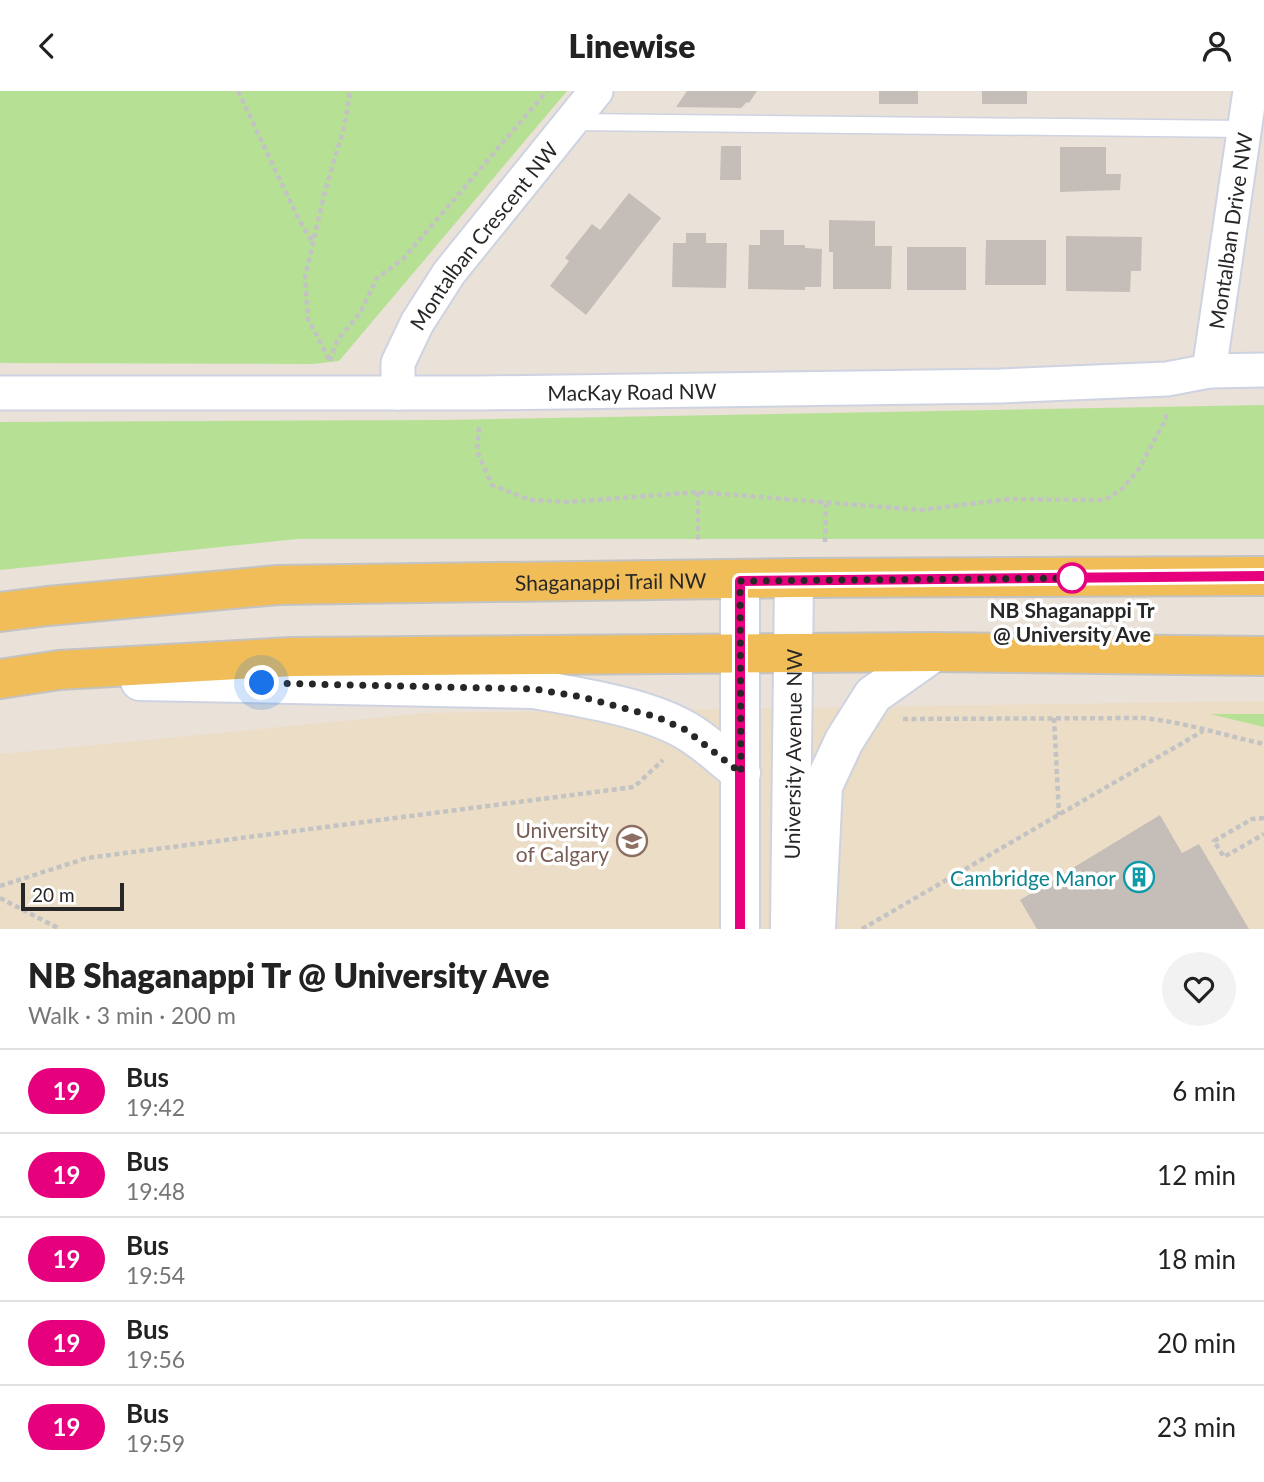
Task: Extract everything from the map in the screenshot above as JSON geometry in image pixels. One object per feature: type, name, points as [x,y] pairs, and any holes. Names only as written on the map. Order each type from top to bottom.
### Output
[{"type":"main road","name":"Shaganappi Trail NW","points":[[0,613],[48,606],[278,585],[1264,576]]},
{"type":"main road","points":[[0,679],[59,670],[292,657],[740,652],[1264,656]]},
{"type":"street","name":"Montalban Crescent NW","points":[[398,393],[398,363],[417,323],[449,273],[596,91]]},
{"type":"street","name":"Montalban Drive NW","points":[[1209,371],[1250,91]]},
{"type":"street","name":"MacKay Road NW","points":[[0,393],[481,393],[1000,386],[1167,379],[1209,371],[1264,370]]},
{"type":"street","name":"University Avenue NW","points":[[790,929],[794,579]]},
{"type":"street","points":[[740,581],[740,929]]},
{"type":"street","points":[[817,929],[823,786],[844,741],[873,695],[934,652]]},
{"type":"street","points":[[59,670],[126,680],[534,689],[582,697],[657,717],[686,730],[741,773]]},
{"type":"lane","points":[[572,122],[1245,129]]},
{"type":"path","points":[[238,91],[298,218],[313,243]]},
{"type":"path","points":[[350,91],[345,124],[325,191],[305,277],[308,319],[327,352],[329,362],[337,341],[360,313],[377,278],[403,258],[547,91]]},
{"type":"path","points":[[481,393],[477,451],[492,485],[530,500],[569,502],[698,492],[921,510],[1009,499],[1105,500],[1122,489],[1138,470],[1166,419],[1167,379]]},
{"type":"path","points":[[698,492],[698,547]]},
{"type":"path","points":[[825,543],[826,504]]},
{"type":"path","points":[[1054,718],[1059,815]]},
{"type":"path","points":[[897,719],[1143,718],[1180,722],[1264,744]]},
{"type":"path","points":[[862,929],[1204,730]]},
{"type":"path","points":[[0,886],[87,858],[634,787],[666,758]]},
{"type":"path","points":[[1264,818],[1252,818],[1214,841],[1224,857],[1264,834]]},
{"type":"path","points":[[0,898],[60,929]]},
{"type":"shaded area","name":"University of Calgary","points":[[1264,701],[1264,929],[0,929],[0,754],[427,713]]},
{"type":"green space","points":[[0,91],[567,91],[339,361],[312,364],[0,363]]},
{"type":"green space","points":[[1264,405],[1264,539],[297,539],[0,570],[0,422],[443,420]]},
{"type":"green space","points":[[1210,714],[1264,714],[1264,727]]},
{"type":"building","points":[[687,91],[757,91],[749,103],[741,108],[676,107]]},
{"type":"building","points":[[879,91],[918,91],[918,104],[879,104]]},
{"type":"building","points":[[982,91],[1027,91],[1027,104],[982,104]]},
{"type":"building","points":[[721,146],[741,146],[741,180],[720,180]]},
{"type":"building","points":[[1060,147],[1106,147],[1106,174],[1121,174],[1120,190],[1060,192]]},
{"type":"building","points":[[629,193],[661,218],[586,315],[550,286],[569,261],[565,258],[592,224],[600,230]]},
{"type":"building","points":[[829,220],[875,221],[875,246],[892,246],[891,289],[833,289],[833,252],[829,252]]},
{"type":"building","points":[[760,230],[784,230],[784,245],[805,245],[805,248],[822,249],[821,287],[805,287],[805,290],[748,289],[749,245],[760,245]]},
{"type":"building","points":[[686,233],[706,233],[706,243],[727,243],[726,288],[672,287],[673,243],[686,243]]},
{"type":"building","points":[[1066,236],[1142,237],[1141,271],[1131,271],[1130,292],[1066,291]]},
{"type":"building","points":[[986,240],[1046,240],[1046,285],[985,285]]},
{"type":"building","points":[[907,247],[966,247],[966,290],[907,290]]},
{"type":"building","name":"Cambridge Manor","points":[[1160,815],[1182,853],[1199,844],[1249,929],[1037,929],[1020,900]]},
{"type":"bus line","name":"19","points":[[740,929],[740,581],[1264,576]]},
{"type":"place","name":"NB Shaganappi Tr @ University Ave","points":[[1072,578]]},
{"type":"place","name":"University of Calgary","points":[[632,841]]},
{"type":"place","name":"Cambridge Manor","points":[[1139,877]]},
{"type":"route","points":[[262,683],[534,689],[582,697],[657,717],[686,730],[741,773],[740,581],[1077,578],[1072,578]]}]
